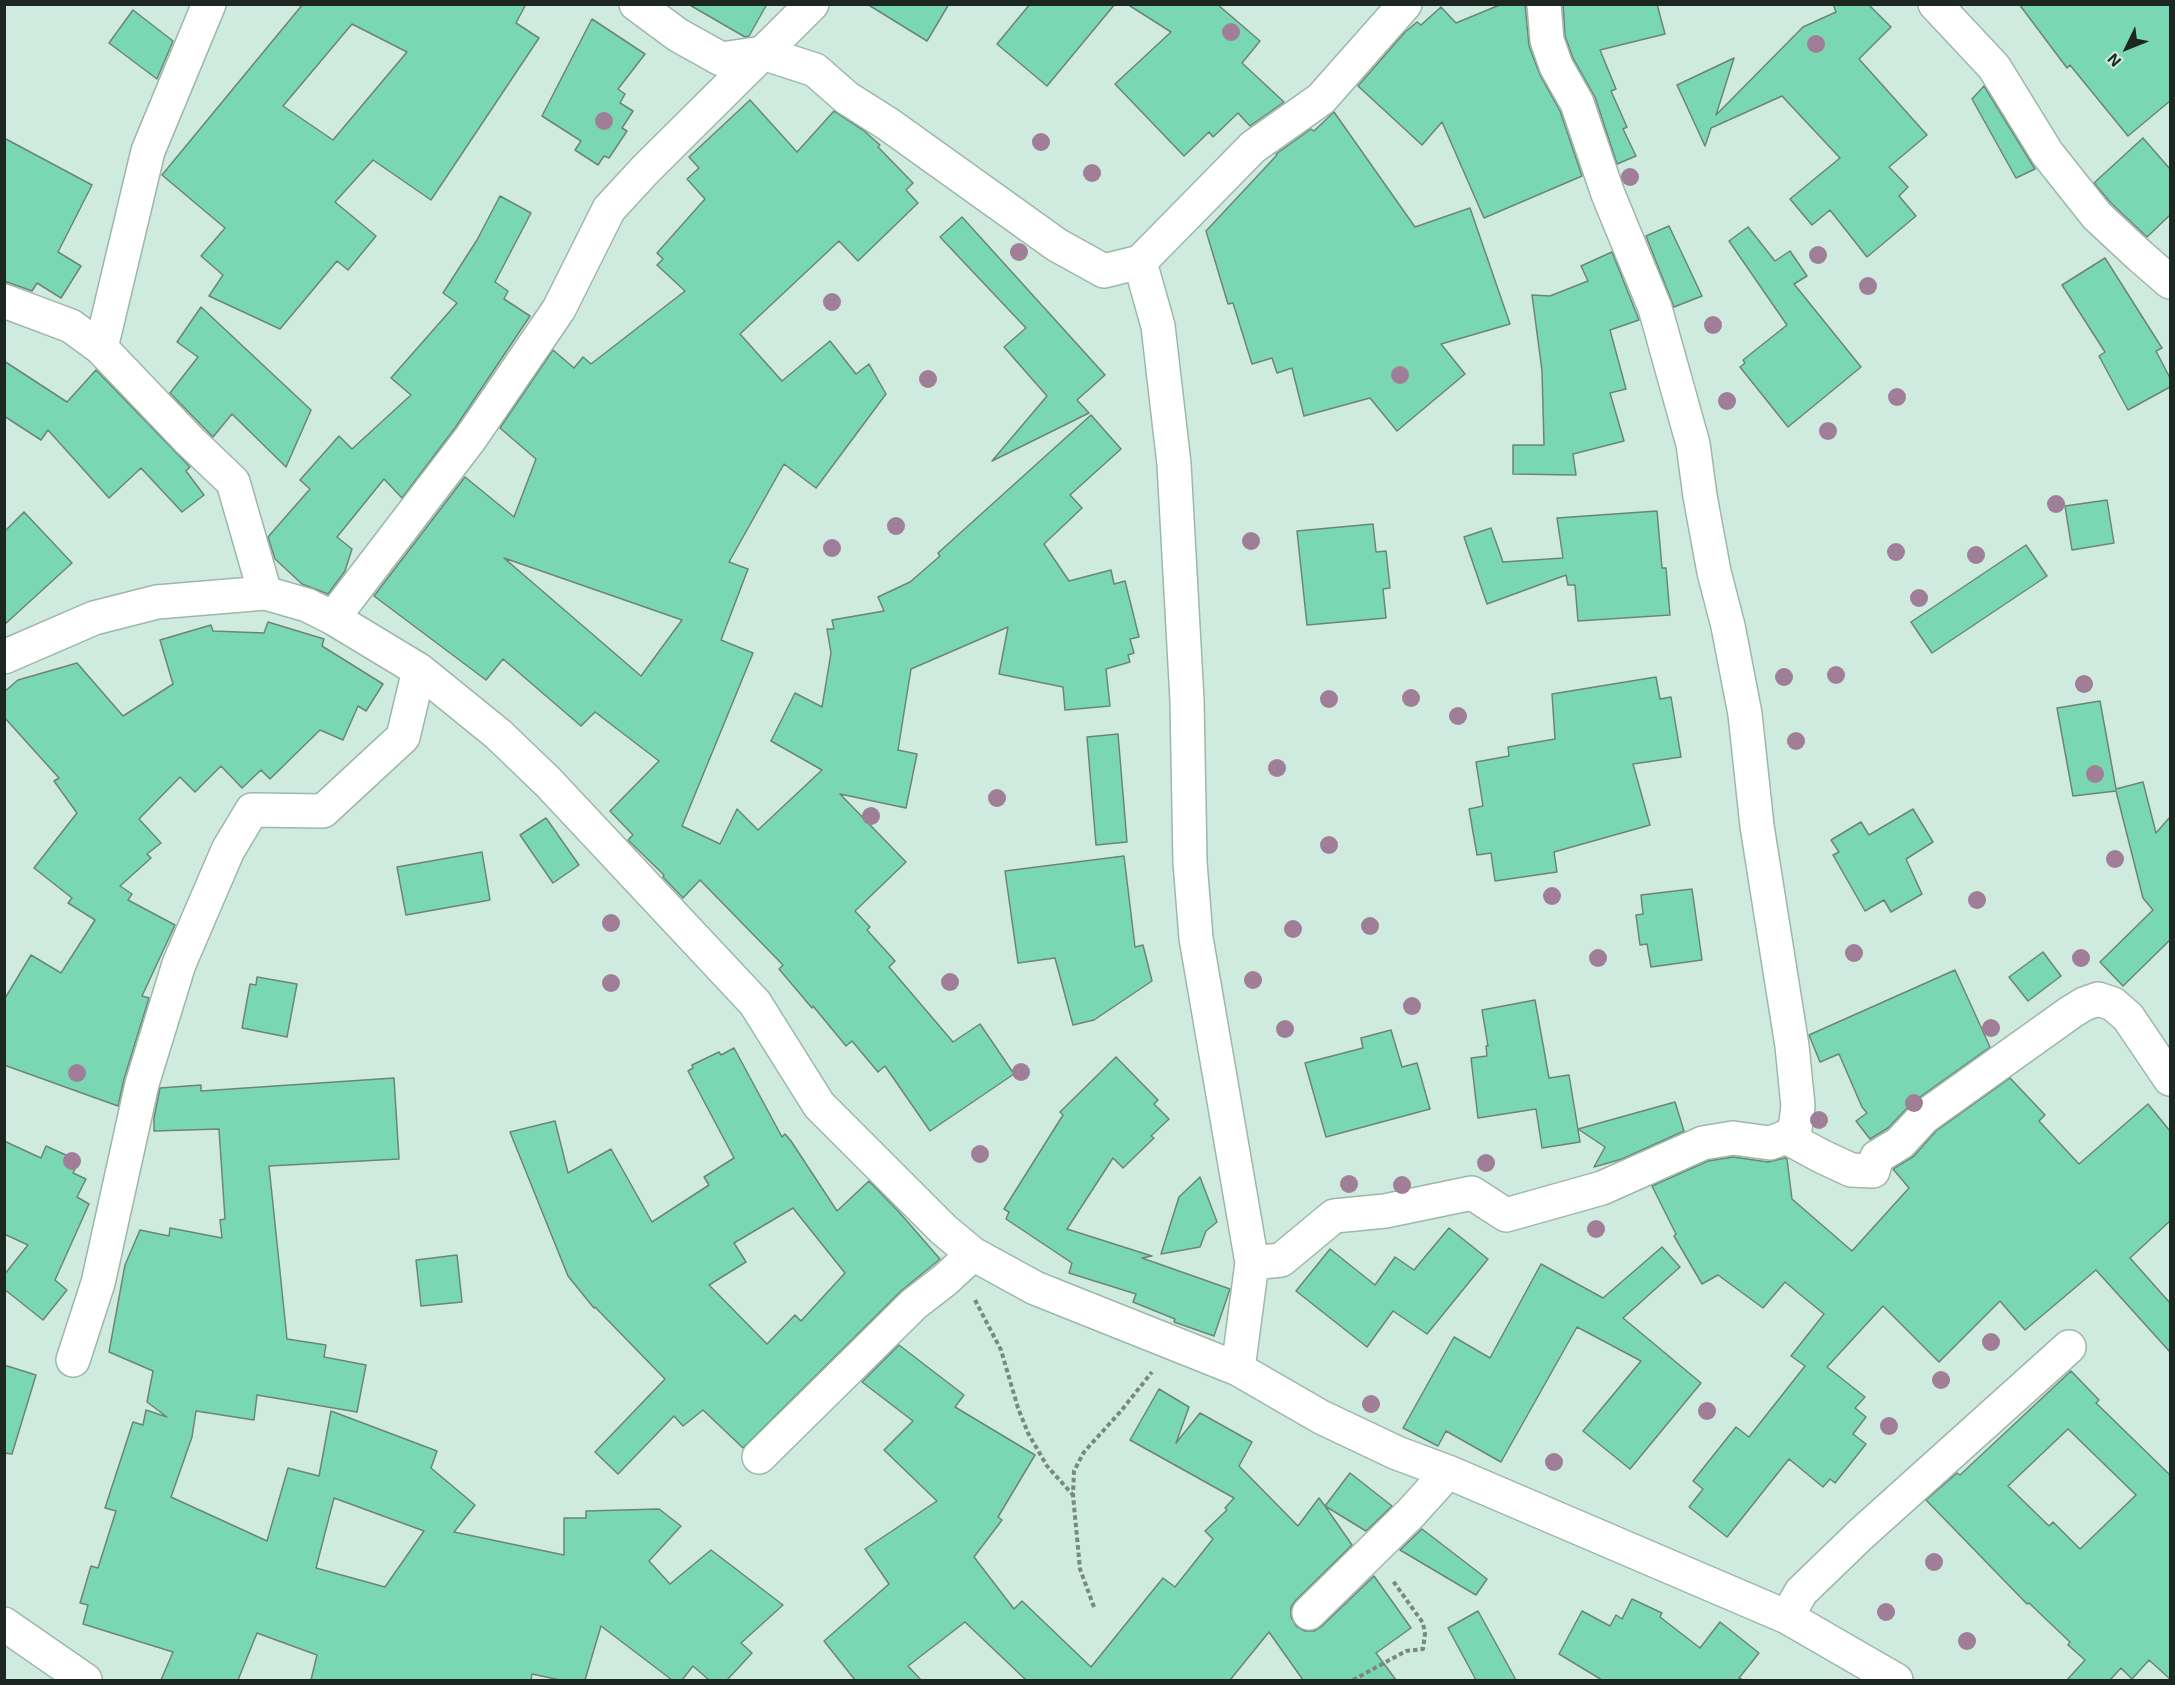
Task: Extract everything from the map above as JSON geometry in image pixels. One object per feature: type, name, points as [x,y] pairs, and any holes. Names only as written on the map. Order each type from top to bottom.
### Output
[{"type":"street","points":[[101,348],[148,151],[209,4]]},
{"type":"street","points":[[636,4],[678,35],[721,59],[763,53],[815,70],[847,98],[888,124],[1058,245],[1104,271],[1140,262],[1253,147],[1321,99],[1405,4]]},
{"type":"street","points":[[333,618],[470,438],[559,309],[609,209],[645,169],[812,4]]},
{"type":"street","points":[[1252,1263],[1281,1260],[1334,1216],[1385,1211],[1472,1192],[1506,1215],[1602,1188],[1703,1143],[1733,1138],[1770,1143],[1786,1137],[1795,1129],[1797,1106],[1792,1046],[1757,826],[1745,714],[1728,626],[1714,572],[1700,496],[1694,444],[1655,308],[1608,194],[1577,104],[1556,66],[1546,40],[1544,4]]},
{"type":"street","points":[[1935,4],[1994,66],[2047,153],[2097,216],[2170,282]]},
{"type":"street","points":[[1140,262],[1158,326],[1174,464],[1187,700],[1190,862],[1196,938],[1252,1263],[1238,1369]]},
{"type":"street","points":[[4,300],[71,326],[101,348],[190,441],[233,482],[265,593]]},
{"type":"street","points":[[4,657],[94,618],[157,602],[265,593],[307,605],[333,618],[419,670],[498,734],[548,782],[755,1003],[819,1105],[944,1230],[966,1260],[1238,1369],[1321,1418],[1397,1453],[1448,1472],[1787,1617],[1896,1680]]},
{"type":"street","points":[[73,1360],[98,1283],[142,1084],[179,964],[228,850],[252,810],[323,811],[403,737],[419,670]]},
{"type":"street","points":[[1786,1137],[1851,1170],[1873,1171],[1877,1156],[1900,1143],[1924,1117],[2070,1012],[2098,999],[2113,1004],[2128,1017],[2170,1079]]},
{"type":"street","points":[[759,1457],[914,1304],[966,1260]]},
{"type":"street","points":[[1787,1617],[1802,1592],[1835,1560],[2069,1347]]},
{"type":"street","points":[[1309,1613],[1411,1513],[1448,1472]]},
{"type":"street","points":[[4,1624],[86,1680]]},
{"type":"path","points":[[966,1260],[1001,1350],[1028,1433],[1047,1466],[1073,1495]]},
{"type":"path","points":[[1094,1607],[1080,1569],[1073,1495],[1074,1471],[1084,1452],[1121,1411],[1174,1343]]},
{"type":"path","points":[[1353,1680],[1406,1651],[1423,1648],[1425,1634],[1423,1623],[1391,1578],[1386,1537]]},
{"type":"building","points":[[303,4],[526,4],[516,23],[539,38],[431,200],[373,160],[335,202],[376,236],[348,270],[337,261],[280,329],[209,296],[223,275],[201,256],[225,228],[162,175]],"holes":[[[352,24],[407,52],[333,140],[283,106]]]},
{"type":"building","points":[[688,4],[767,4],[749,36],[745,37]]},
{"type":"building","points":[[867,4],[949,4],[927,41]]},
{"type":"building","points":[[1030,4],[1115,4],[1047,86],[997,44]]},
{"type":"building","points":[[1127,4],[1217,4],[1260,41],[1242,63],[1284,102],[1250,126],[1238,113],[1213,137],[1209,132],[1184,156],[1115,84],[1171,32]]},
{"type":"building","points":[[1502,4],[1525,4],[1529,46],[1540,75],[1560,111],[1582,176],[1484,218],[1442,122],[1422,145],[1358,86],[1405,32],[1417,22],[1421,25],[1441,7],[1456,23]]},
{"type":"building","points":[[1563,4],[1657,4],[1665,34],[1600,50],[1616,89],[1611,91],[1627,127],[1623,129],[1636,156],[1617,164],[1595,97],[1573,58],[1565,36]]},
{"type":"building","points":[[1833,4],[1868,4],[1891,27],[1859,59],[1927,135],[1889,167],[1908,187],[1899,196],[1916,216],[1867,257],[1830,210],[1812,225],[1790,199],[1840,158],[1782,96],[1711,128],[1705,146],[1677,85],[1734,58],[1716,115],[1803,27],[1836,12]]},
{"type":"building","points":[[2019,4],[2170,4],[2170,101],[2128,136],[2070,65],[2067,68]]},
{"type":"building","points":[[133,10],[173,41],[157,79],[109,43]]},
{"type":"building","points":[[592,19],[645,54],[618,89],[625,94],[620,103],[633,111],[622,128],[627,131],[609,158],[604,156],[598,165],[575,150],[581,141],[542,116]]},
{"type":"building","points":[[1984,86],[2035,169],[2016,178],[1972,99]]},
{"type":"building","points":[[750,100],[797,152],[834,111],[863,130],[880,145],[878,147],[913,183],[906,190],[918,203],[858,261],[839,241],[740,334],[782,381],[830,341],[856,374],[869,364],[886,394],[816,488],[784,464],[729,562],[748,569],[721,640],[753,653],[682,826],[720,844],[737,809],[758,830],[822,770],[771,741],[795,693],[822,707],[831,653],[827,629],[834,629],[832,620],[884,611],[878,597],[910,582],[940,556],[938,553],[1091,415],[1121,449],[1070,495],[1082,508],[1044,544],[1069,581],[1111,570],[1114,584],[1125,581],[1139,637],[1130,639],[1134,653],[1128,655],[1130,662],[1106,669],[1110,706],[1065,710],[1063,687],[999,674],[1008,627],[911,669],[898,750],[917,754],[906,808],[840,794],[906,862],[855,911],[870,927],[867,930],[895,961],[889,967],[953,1042],[980,1024],[1014,1074],[930,1131],[885,1066],[878,1072],[852,1041],[846,1046],[779,969],[783,965],[700,880],[683,898],[663,877],[664,875],[628,840],[633,835],[610,811],[659,761],[595,712],[581,726],[503,659],[486,680],[374,596],[465,477],[514,517],[536,459],[500,428],[553,350],[574,368],[583,357],[591,364],[685,291],[657,265],[663,259],[657,253],[705,199],[687,179],[699,168],[689,157]],"holes":[[[504,558],[682,620],[641,676]]]},
{"type":"building","points":[[1334,112],[1415,227],[1470,208],[1510,324],[1441,344],[1465,374],[1397,431],[1370,398],[1304,416],[1292,368],[1277,373],[1272,358],[1252,364],[1233,303],[1228,304],[1206,231],[1276,154],[1311,129],[1314,131]]},
{"type":"building","points":[[4,138],[92,185],[58,252],[81,266],[61,298],[37,283],[32,291],[4,281]]},
{"type":"building","points":[[2143,138],[2170,169],[2170,215],[2147,237],[2111,203],[2094,183]]},
{"type":"building","points":[[500,196],[531,213],[495,282],[508,291],[504,299],[530,316],[455,428],[402,498],[384,479],[337,537],[352,549],[345,571],[328,594],[302,584],[275,559],[268,537],[310,489],[300,480],[339,436],[352,449],[411,395],[391,378],[457,303],[443,293],[477,240]]},
{"type":"building","points":[[962,217],[1105,375],[1077,400],[1089,413],[992,461],[1047,396],[1004,347],[1026,328],[940,237]]},
{"type":"building","points":[[1669,226],[1702,296],[1674,307],[1646,236]]},
{"type":"building","points":[[1748,227],[1775,261],[1790,251],[1807,276],[1794,284],[1861,367],[1788,427],[1740,367],[1745,363],[1743,360],[1787,325],[1729,241]]},
{"type":"building","points":[[1612,252],[1639,320],[1610,330],[1626,389],[1610,393],[1624,441],[1573,454],[1576,475],[1513,474],[1513,445],[1544,445],[1542,371],[1532,295],[1550,296],[1588,281],[1581,266]]},
{"type":"building","points":[[2105,258],[2162,348],[2156,351],[2170,378],[2170,387],[2128,410],[2099,356],[2105,352],[2062,285]]},
{"type":"building","points":[[201,307],[311,410],[286,467],[232,414],[213,437],[170,393],[198,357],[177,342]]},
{"type":"building","points":[[4,361],[67,402],[96,370],[190,467],[186,471],[204,495],[182,512],[141,468],[109,498],[48,430],[41,440],[4,416]]},
{"type":"building","points":[[2107,500],[2114,543],[2072,550],[2065,506]]},
{"type":"building","points":[[1657,511],[1662,568],[1666,568],[1670,615],[1578,621],[1575,585],[1568,585],[1566,575],[1487,604],[1464,537],[1491,528],[1503,562],[1563,558],[1557,518]]},
{"type":"building","points":[[24,512],[72,563],[4,625],[5,531]]},
{"type":"building","points":[[1373,524],[1376,552],[1386,551],[1390,588],[1383,589],[1386,618],[1307,625],[1297,531]]},
{"type":"building","points":[[2026,545],[2047,576],[1932,653],[1911,622]]},
{"type":"building","points":[[268,622],[324,639],[322,646],[383,684],[366,711],[358,706],[343,740],[320,730],[270,779],[261,770],[242,788],[221,766],[195,792],[180,777],[139,819],[161,843],[147,854],[151,858],[120,886],[132,894],[128,900],[175,925],[142,996],[149,998],[118,1106],[4,1065],[4,1000],[31,955],[61,973],[95,920],[68,903],[72,898],[34,868],[77,813],[54,781],[59,778],[4,717],[4,692],[18,680],[77,663],[123,716],[173,684],[160,640],[211,625],[213,631],[264,633]]},
{"type":"building","points":[[1656,677],[1660,699],[1671,697],[1681,757],[1633,764],[1650,825],[1554,852],[1557,872],[1495,881],[1491,853],[1477,855],[1469,809],[1483,806],[1476,762],[1509,756],[1508,747],[1555,739],[1552,694]]},
{"type":"building","points":[[2100,701],[2116,789],[2143,782],[2156,833],[2170,817],[2170,940],[2123,986],[2100,962],[2153,910],[2143,898],[2116,791],[2073,796],[2057,708]]},
{"type":"building","points":[[1118,734],[1127,842],[1096,845],[1087,737]]},
{"type":"building","points":[[1913,809],[1933,842],[1906,859],[1922,894],[1891,912],[1884,900],[1865,911],[1833,855],[1839,852],[1831,840],[1861,822],[1869,835]]},
{"type":"building","points":[[546,818],[579,865],[553,883],[520,835]]},
{"type":"building","points":[[482,852],[490,900],[406,915],[397,867]]},
{"type":"building","points":[[1124,856],[1135,947],[1143,945],[1152,981],[1094,1020],[1073,1025],[1055,958],[1018,963],[1005,871]]},
{"type":"building","points":[[1692,889],[1702,960],[1651,967],[1647,944],[1640,945],[1636,915],[1643,914],[1641,895]]},
{"type":"building","points":[[2043,952],[2061,976],[2028,1001],[2009,977]]},
{"type":"building","points":[[1955,970],[1990,1047],[1913,1102],[1888,1128],[1870,1139],[1856,1121],[1867,1113],[1862,1107],[1839,1054],[1820,1062],[1809,1035]]},
{"type":"building","points":[[257,977],[297,984],[287,1037],[242,1028],[250,984],[256,985]]},
{"type":"building","points":[[1535,1000],[1549,1078],[1569,1075],[1580,1142],[1542,1148],[1536,1109],[1478,1118],[1471,1058],[1487,1056],[1486,1046],[1488,1046],[1482,1010]]},
{"type":"building","points":[[1391,1030],[1402,1067],[1417,1063],[1430,1109],[1326,1137],[1305,1063],[1363,1048],[1361,1038]]},
{"type":"building","points":[[734,1048],[782,1137],[785,1134],[791,1141],[837,1211],[869,1181],[940,1259],[901,1291],[743,1448],[703,1410],[683,1426],[674,1416],[618,1474],[595,1452],[665,1379],[594,1308],[568,1276],[510,1132],[555,1121],[568,1173],[611,1149],[652,1222],[709,1185],[704,1177],[734,1158],[688,1071],[693,1068],[692,1065],[719,1052],[721,1055]],"holes":[[[793,1208],[845,1273],[801,1321],[795,1315],[767,1344],[709,1285],[746,1262],[734,1243]]]},
{"type":"building","points":[[1116,1057],[1158,1100],[1154,1104],[1169,1119],[1151,1136],[1154,1138],[1123,1168],[1113,1158],[1067,1229],[1152,1256],[1142,1258],[1230,1289],[1214,1336],[1174,1322],[1175,1319],[1133,1302],[1136,1294],[1069,1273],[1072,1263],[1006,1219],[1009,1212],[1004,1209],[1063,1115],[1060,1112]]},
{"type":"building","points":[[394,1078],[399,1159],[269,1166],[287,1339],[326,1345],[324,1357],[366,1365],[357,1412],[257,1395],[254,1420],[196,1411],[192,1437],[171,1497],[267,1541],[288,1468],[319,1476],[331,1411],[437,1451],[431,1468],[475,1505],[454,1532],[564,1555],[564,1518],[586,1518],[586,1511],[659,1509],[681,1526],[649,1561],[670,1584],[711,1550],[783,1605],[741,1643],[752,1653],[727,1680],[709,1680],[693,1666],[682,1680],[672,1680],[601,1626],[585,1680],[560,1680],[532,1674],[531,1680],[311,1680],[317,1655],[257,1633],[238,1680],[161,1680],[173,1652],[83,1624],[88,1605],[80,1603],[91,1566],[98,1568],[116,1511],[105,1508],[133,1422],[143,1425],[146,1410],[167,1417],[147,1402],[153,1371],[109,1352],[125,1265],[140,1230],[169,1236],[170,1228],[222,1238],[220,1220],[225,1219],[219,1129],[154,1131],[160,1088],[201,1085],[201,1091]],"holes":[[[334,1498],[424,1531],[385,1587],[316,1568]]]},
{"type":"building","points":[[2010,1078],[2045,1115],[2039,1121],[2079,1164],[2148,1104],[2170,1131],[2170,1221],[2130,1258],[2170,1303],[2170,1352],[2096,1270],[2025,1330],[2000,1301],[1939,1362],[1883,1306],[1827,1367],[1865,1397],[1855,1408],[1866,1417],[1853,1434],[1866,1444],[1835,1483],[1830,1479],[1823,1487],[1789,1459],[1727,1537],[1689,1507],[1703,1489],[1693,1481],[1736,1427],[1749,1437],[1805,1366],[1791,1356],[1824,1314],[1785,1282],[1763,1308],[1718,1275],[1702,1284],[1674,1236],[1676,1234],[1652,1186],[1708,1161],[1733,1157],[1768,1162],[1785,1158],[1787,1159],[1792,1199],[1852,1251],[1909,1188],[1893,1169],[1914,1156],[1936,1131]]},
{"type":"building","points":[[1675,1102],[1684,1131],[1622,1159],[1594,1167],[1605,1147],[1578,1129]]},
{"type":"building","points":[[4,1141],[41,1158],[46,1146],[79,1161],[73,1173],[86,1179],[77,1197],[89,1204],[55,1280],[67,1290],[43,1320],[4,1289],[4,1275],[28,1245],[4,1234]]},
{"type":"building","points":[[1200,1177],[1217,1222],[1206,1231],[1200,1247],[1161,1254],[1179,1197]]},
{"type":"building","points":[[1449,1228],[1488,1259],[1427,1334],[1393,1311],[1367,1347],[1296,1291],[1330,1249],[1375,1285],[1395,1257],[1414,1270]]},
{"type":"building","points":[[1662,1247],[1680,1267],[1623,1318],[1701,1383],[1630,1469],[1583,1431],[1641,1361],[1577,1327],[1501,1462],[1446,1431],[1438,1446],[1403,1428],[1454,1337],[1490,1358],[1541,1264],[1603,1298]]},
{"type":"building","points":[[457,1255],[462,1302],[421,1306],[416,1260]]},
{"type":"building","points":[[899,1345],[964,1395],[955,1407],[1035,1455],[998,1517],[1002,1520],[974,1557],[1014,1609],[1022,1601],[1091,1667],[1163,1578],[1175,1587],[1213,1539],[1205,1531],[1227,1510],[1225,1508],[1234,1498],[1130,1440],[1159,1389],[1189,1407],[1176,1443],[1200,1413],[1252,1442],[1239,1466],[1298,1526],[1319,1498],[1352,1545],[1296,1600],[1291,1607],[1291,1617],[1296,1626],[1305,1631],[1314,1631],[1374,1576],[1411,1628],[1376,1653],[1396,1680],[1303,1680],[1269,1632],[1230,1680],[1026,1680],[965,1622],[908,1666],[921,1680],[855,1680],[824,1641],[889,1584],[865,1549],[937,1501],[884,1450],[913,1421],[862,1382]]},
{"type":"building","points":[[4,1365],[36,1375],[12,1454],[4,1453]]},
{"type":"building","points":[[2071,1371],[2099,1400],[2096,1403],[2170,1475],[2170,1679],[2149,1660],[2132,1679],[2121,1668],[2110,1680],[2067,1680],[2085,1660],[2068,1645],[2070,1642],[2029,1603],[2027,1604],[1926,1500],[1957,1473],[1960,1475]],"holes":[[[2068,1429],[2136,1495],[2080,1549],[2053,1522],[2049,1526],[2008,1486]]]},
{"type":"building","points":[[1350,1473],[1392,1506],[1366,1531],[1325,1506]]},
{"type":"building","points":[[1422,1529],[1487,1579],[1476,1595],[1400,1550]]},
{"type":"building","points":[[1632,1599],[1662,1613],[1660,1617],[1700,1648],[1720,1622],[1759,1653],[1739,1678],[1743,1680],[1602,1680],[1559,1654],[1582,1611],[1610,1626],[1616,1615],[1622,1619]]},
{"type":"building","points":[[1478,1611],[1516,1680],[1476,1680],[1448,1628]]}]
